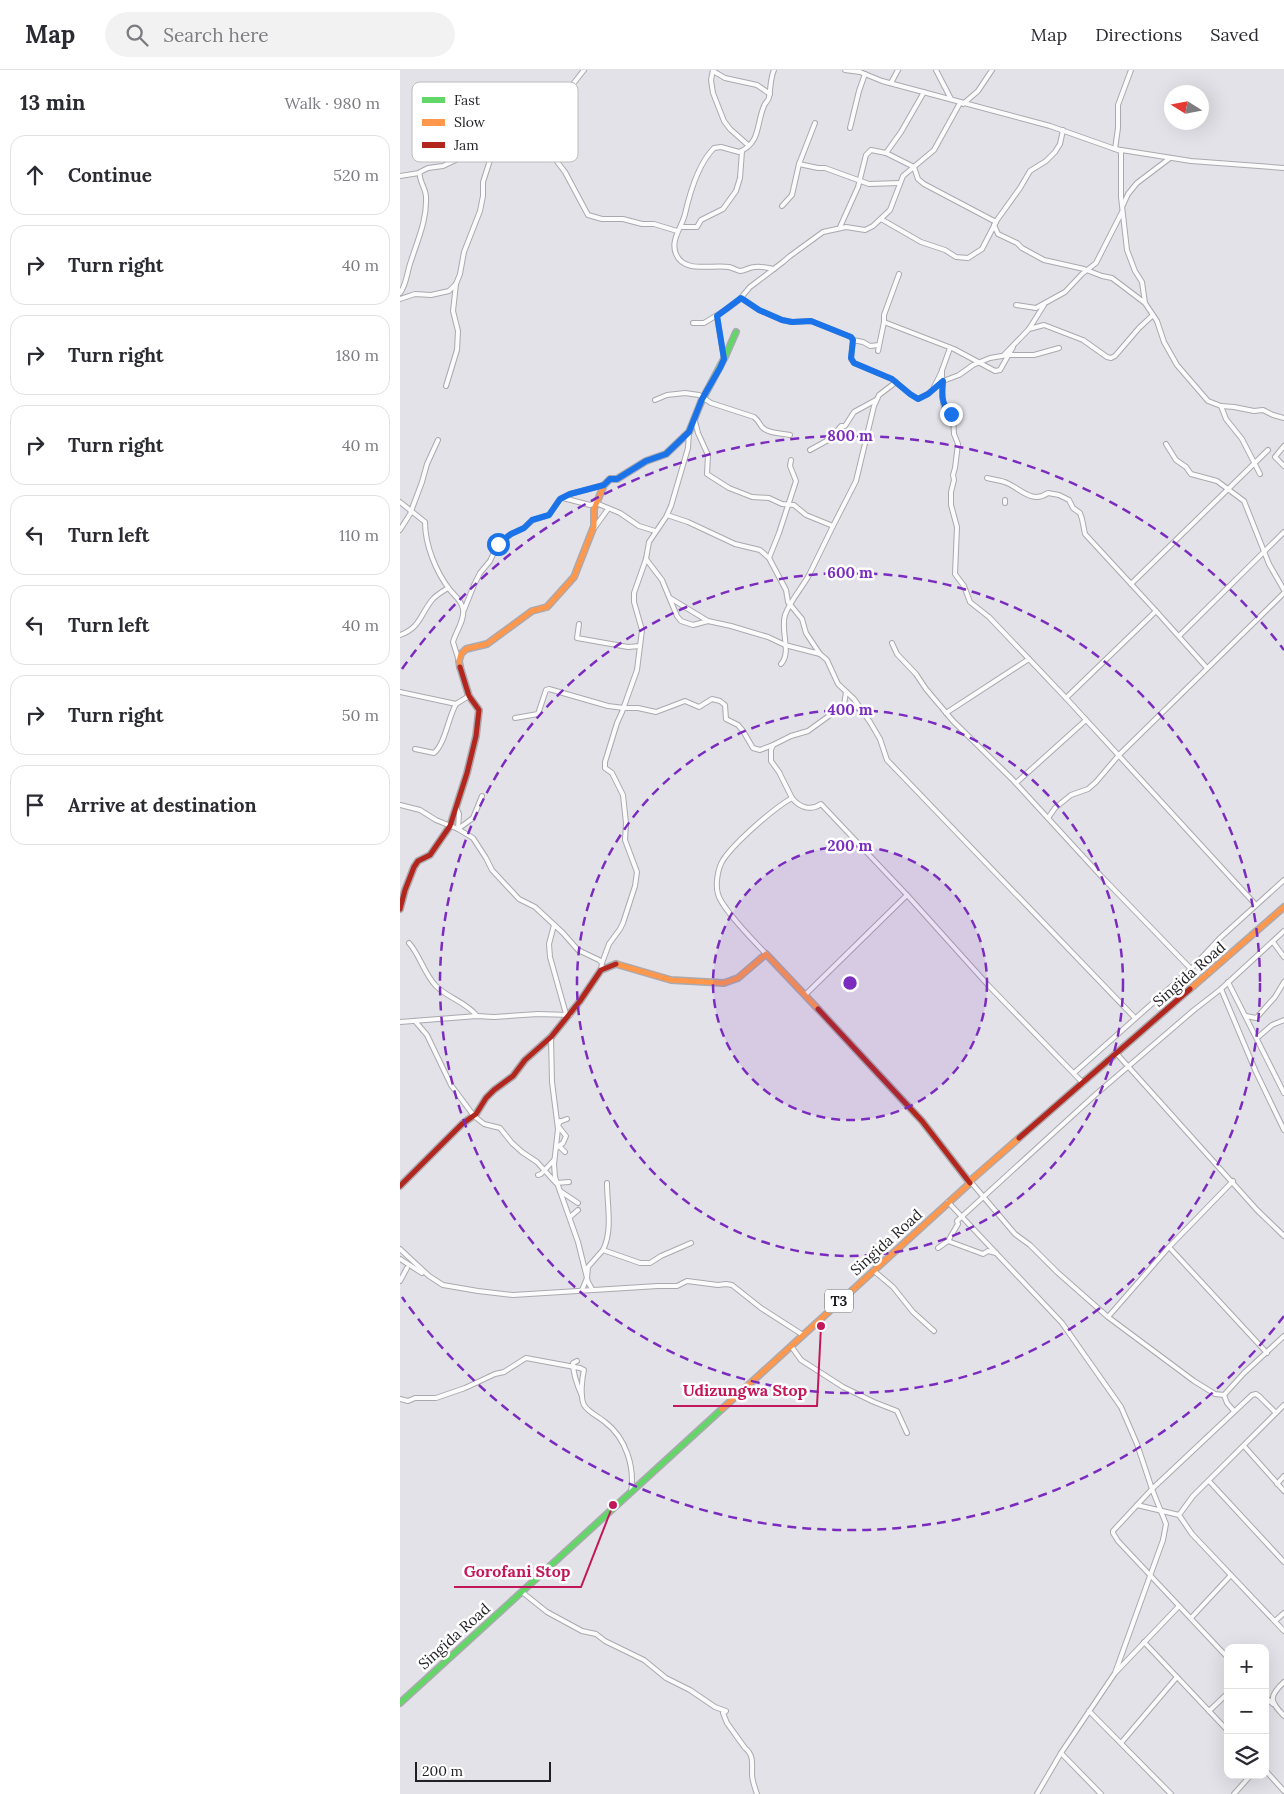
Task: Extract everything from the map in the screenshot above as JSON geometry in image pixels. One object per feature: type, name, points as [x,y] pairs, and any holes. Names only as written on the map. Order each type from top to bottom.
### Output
[{"type":"main road","points":[[400,908],[414,867],[418,861],[430,855],[450,826],[467,773],[478,729],[479,710],[469,696],[461,674],[459,661],[462,654],[466,650],[487,644],[532,611],[547,607],[574,577],[593,530],[594,509],[604,485],[610,479],[617,479],[646,461],[666,454],[689,432],[703,397],[724,359],[736,332]]},
{"type":"main road","name":"Singida Road","points":[[400,1703],[970,1182],[1284,907]]},
{"type":"main road","points":[[400,1186],[456,1130],[478,1112],[486,1098],[494,1090],[513,1076],[525,1060],[551,1037],[602,970],[617,964],[671,980],[728,982],[738,978],[766,954],[922,1121],[970,1182]]},
{"type":"street","points":[[574,82],[584,70]]},
{"type":"street","points":[[774,70],[770,84],[769,99],[764,107],[758,132],[742,151],[734,152],[721,147],[714,148],[702,166],[694,184],[681,227],[677,231],[676,255],[684,264],[714,268],[728,267],[739,271],[756,266],[774,269]]},
{"type":"street","points":[[845,70],[1063,130],[1120,151],[1122,210],[1126,226],[1127,250],[1135,271],[1142,282],[1145,303]]},
{"type":"street","points":[[891,83],[896,77],[898,70]]},
{"type":"street","points":[[936,70],[951,98]]},
{"type":"street","points":[[693,323],[704,323],[717,316],[741,298],[750,287],[823,232],[850,227],[865,230],[881,219],[890,210],[904,176],[934,150],[962,103],[978,91],[992,70]]},
{"type":"street","points":[[1115,149],[1118,128],[1118,104],[1131,70]]},
{"type":"street","points":[[748,145],[724,121],[713,93],[711,80],[713,71],[724,78],[757,85],[770,94]]},
{"type":"street","points":[[850,128],[865,74]]},
{"type":"street","points":[[886,153],[901,132],[924,92]]},
{"type":"street","points":[[782,206],[792,195],[799,164],[815,123]]},
{"type":"street","points":[[881,219],[921,242],[945,250],[956,257],[968,258],[982,249],[995,223],[1020,188],[1030,170],[1046,161],[1055,152],[1060,144],[1063,130]]},
{"type":"street","points":[[1115,149],[1170,158],[1284,168]]},
{"type":"street","points":[[840,228],[860,181],[866,155],[871,150],[886,153],[914,167],[918,179],[924,184],[995,223],[998,234],[1001,237],[1014,241],[1022,248],[1044,260],[1112,278],[1145,303],[1153,315],[1164,342],[1181,372],[1200,391],[1206,400],[1221,406],[1254,411],[1263,410],[1284,418]]},
{"type":"street","points":[[681,227],[697,227],[704,218],[723,209],[739,186],[742,151]]},
{"type":"street","points":[[1016,306],[1036,308],[1046,303],[1064,292],[1086,270],[1096,263],[1128,194],[1137,183],[1170,158]]},
{"type":"street","points":[[400,176],[419,173],[428,168],[456,162]]},
{"type":"street","points":[[446,386],[457,350],[458,331],[453,311],[456,284],[464,252],[480,210],[483,182],[489,162]]},
{"type":"street","points":[[557,162],[565,172],[588,215],[602,219],[624,219],[642,224],[654,224],[677,231]]},
{"type":"street","points":[[799,164],[825,168],[869,184],[900,184]]},
{"type":"street","points":[[400,293],[420,237],[425,215],[426,192],[419,173]]},
{"type":"street","points":[[878,351],[884,315],[899,274]]},
{"type":"street","points":[[400,299],[416,294],[431,295],[449,291],[456,284]]},
{"type":"street","points":[[741,298],[759,310],[782,320],[792,322],[811,321],[851,337],[853,340],[870,346],[879,345]]},
{"type":"street","points":[[884,322],[950,348],[994,371],[1000,370],[1006,355],[1029,329],[1046,303]]},
{"type":"street","points":[[1029,329],[1044,324],[1083,340],[1111,358],[1153,315]]},
{"type":"street","points":[[717,316],[724,359]]},
{"type":"street","points":[[853,340],[851,358],[854,363],[886,376],[918,399],[924,397],[943,381],[959,375],[979,362],[990,358],[1006,355],[1034,356],[1059,348]]},
{"type":"street","points":[[933,389],[950,348]]},
{"type":"street","points":[[942,370],[944,408],[953,417],[954,434],[958,444],[951,492],[951,505],[957,527],[954,574],[964,586],[970,602],[989,617],[1066,698],[1256,905]]},
{"type":"street","points":[[781,664],[785,656],[783,634],[786,615],[810,574],[856,482],[876,400],[879,394],[896,382]]},
{"type":"street","points":[[656,400],[667,395],[685,393],[703,397],[711,403],[754,417],[759,421],[762,428],[790,435]]},
{"type":"street","points":[[810,450],[830,439],[841,426],[845,426],[854,412],[876,400]]},
{"type":"street","points":[[1221,406],[1226,419],[1242,439],[1260,474]]},
{"type":"street","points":[[694,417],[698,433],[708,455],[707,474],[734,490],[756,498],[769,498],[794,505],[806,514],[833,526]]},
{"type":"street","points":[[602,970],[602,963],[609,944],[620,929],[637,877],[635,865],[625,840],[626,823],[623,794],[613,774],[604,766],[616,724],[624,708],[637,670],[642,630],[634,602],[634,593],[646,559],[649,542],[672,506],[685,462],[689,432]]},
{"type":"street","points":[[400,530],[411,512],[427,464],[438,440]]},
{"type":"street","points":[[1048,818],[1055,808],[1071,795],[1088,789],[1096,782],[1119,755],[1284,592],[1272,572],[1245,503],[1213,480],[1190,474],[1176,460],[1166,444]]},
{"type":"street","points":[[1284,446],[1275,457],[1284,466]]},
{"type":"street","points":[[1131,584],[1268,450]]},
{"type":"street","points":[[769,558],[796,481],[790,466],[791,460]]},
{"type":"street","points":[[987,478],[1009,483],[1018,490],[1036,498],[1043,497],[1048,493],[1060,495],[1069,500],[1073,508],[1080,513],[1085,534],[1206,668]]},
{"type":"street","points":[[459,661],[453,642],[474,585],[496,547],[511,534],[524,528],[532,520],[549,515],[554,505],[562,498],[604,485]]},
{"type":"street","points":[[562,498],[590,504],[596,503],[620,512],[639,526],[655,532]]},
{"type":"street","points":[[400,502],[425,522],[427,546],[448,588],[458,599],[464,610]]},
{"type":"street","points":[[593,530],[608,509]]},
{"type":"street","points":[[667,515],[688,522],[735,544],[760,550],[769,558],[786,590],[788,602],[802,619],[806,633],[820,654],[827,660],[838,684],[859,707],[880,739],[887,760],[1135,1018]]},
{"type":"street","points":[[1179,636],[1284,532]]},
{"type":"street","points":[[646,559],[662,580],[677,616],[681,621],[693,625],[708,621]]},
{"type":"street","points":[[400,635],[410,632],[418,624],[433,598],[448,588]]},
{"type":"street","points":[[670,598],[708,621],[731,626],[820,654]]},
{"type":"street","points":[[1066,698],[1156,611]]},
{"type":"street","points":[[579,624],[577,638],[628,647],[640,646]]},
{"type":"street","points":[[892,643],[897,654],[916,674],[946,713],[1016,783],[1101,876],[1191,969]]},
{"type":"street","points":[[946,713],[1029,659]]},
{"type":"street","points":[[515,718],[538,714],[546,690],[549,689],[624,708],[638,708],[656,712],[685,701],[700,707],[712,699],[720,701],[725,706],[726,719],[738,725],[753,748],[760,750],[791,736],[808,731],[844,705],[849,704],[859,707]]},
{"type":"street","points":[[400,692],[456,704]]},
{"type":"street","points":[[844,705],[846,692]]},
{"type":"street","points":[[415,749],[434,753],[439,749],[450,715],[456,704],[469,696]]},
{"type":"street","points":[[1016,783],[1086,720]]},
{"type":"street","points":[[773,745],[770,761],[779,772],[795,802],[807,808],[815,808],[821,804],[907,895],[967,963],[1083,1083]]},
{"type":"street","points":[[458,829],[473,818],[482,796]]},
{"type":"street","points":[[766,954],[733,917],[720,899],[717,892],[719,871],[723,860],[737,844],[780,804],[792,798]]},
{"type":"street","points":[[400,805],[420,810],[458,829],[474,840],[492,870],[519,899],[535,908],[578,950],[602,963]]},
{"type":"street","points":[[456,807],[459,814],[458,829]]},
{"type":"street","points":[[1074,1073],[1191,969],[1220,938],[1284,880]]},
{"type":"street","points":[[805,995],[907,895]]},
{"type":"street","points":[[400,1022],[477,1016],[568,1015],[550,957],[549,944],[554,925]]},
{"type":"street","points":[[938,1248],[948,1241],[958,1224],[957,1221],[961,1217],[1128,1067],[1221,989],[1284,931]]},
{"type":"street","points":[[409,942],[416,950],[430,979],[436,986],[472,1009],[477,1016]]},
{"type":"street","points":[[1273,942],[1284,957]]},
{"type":"street","points":[[1228,982],[1284,1093]]},
{"type":"street","points":[[1246,1016],[1256,1018],[1275,997],[1284,982]]},
{"type":"street","points":[[1221,989],[1256,1072],[1284,1130]]},
{"type":"street","points":[[1257,1038],[1272,1025],[1284,1020]]},
{"type":"street","points":[[415,1022],[427,1035],[452,1085],[474,1116],[484,1124],[500,1128],[512,1143],[537,1162],[556,1183],[581,1249],[587,1278],[592,1289]]},
{"type":"street","points":[[551,1037],[551,1072],[558,1123],[558,1147],[554,1160],[556,1183]]},
{"type":"street","points":[[1117,1054],[1258,1210],[1284,1236]]},
{"type":"street","points":[[558,1123],[566,1119]]},
{"type":"street","points":[[558,1123],[558,1126],[566,1136],[558,1147]]},
{"type":"street","points":[[558,1147],[565,1152]]},
{"type":"street","points":[[538,1175],[554,1160]]},
{"type":"street","points":[[1108,1317],[1169,1247],[1233,1181]]},
{"type":"street","points":[[556,1183],[569,1182]]},
{"type":"street","points":[[970,1182],[1015,1234],[1030,1245],[1057,1272],[1108,1317],[1194,1381],[1215,1394],[1224,1396]]},
{"type":"street","points":[[582,1290],[591,1262],[603,1250],[606,1243],[609,1216],[607,1183]]},
{"type":"street","points":[[560,1192],[578,1203]]},
{"type":"street","points":[[948,1202],[1062,1323],[1121,1407],[1137,1444],[1166,1524],[1166,1530],[1116,1673]]},
{"type":"street","points":[[570,1217],[578,1210]]},
{"type":"street","points":[[948,1241],[983,1254],[988,1251],[996,1253]]},
{"type":"street","points":[[603,1250],[640,1263],[650,1264],[661,1256],[691,1243]]},
{"type":"street","points":[[1169,1247],[1267,1353]]},
{"type":"street","points":[[400,1249],[429,1276]]},
{"type":"street","points":[[400,1259],[443,1285],[506,1295],[592,1289],[669,1287],[677,1286],[687,1281],[718,1286],[732,1285],[761,1308],[803,1335]]},
{"type":"street","points":[[400,1281],[407,1268]]},
{"type":"street","points":[[874,1270],[893,1288],[913,1312],[934,1331]]},
{"type":"street","points":[[1224,1396],[1244,1373],[1284,1336]]},
{"type":"street","points":[[791,1346],[802,1360],[843,1387],[897,1411],[907,1433]]},
{"type":"street","points":[[400,1400],[436,1398],[504,1372],[526,1358],[573,1366],[584,1370],[582,1398]]},
{"type":"street","points":[[577,1361],[573,1363],[575,1380],[583,1403],[586,1408],[611,1426],[618,1434],[626,1450],[632,1478],[631,1493]]},
{"type":"street","points":[[1224,1654],[1112,1533],[1115,1527],[1152,1489],[1252,1395],[1256,1394],[1276,1413]]},
{"type":"street","points":[[1224,1396],[1234,1411]]},
{"type":"street","points":[[1179,1515],[1193,1496],[1284,1405]]},
{"type":"street","points":[[1244,1446],[1284,1491]]},
{"type":"street","points":[[1277,1484],[1284,1476]]},
{"type":"street","points":[[1209,1480],[1284,1562]]},
{"type":"street","points":[[1137,1505],[1179,1515],[1192,1534],[1284,1631]]},
{"type":"street","points":[[1191,1618],[1230,1575]]},
{"type":"street","points":[[522,1592],[547,1612],[582,1631],[596,1634],[605,1642],[644,1660],[666,1678],[690,1690],[715,1707],[726,1711],[723,1713],[727,1723],[749,1751],[752,1759],[752,1775],[757,1794]]},
{"type":"street","points":[[1037,1794],[1061,1753],[1116,1673],[1179,1606]]},
{"type":"street","points":[[1275,1621],[1284,1613]]},
{"type":"street","points":[[1144,1642],[1224,1727]]},
{"type":"street","points":[[1121,1742],[1178,1678]]},
{"type":"street","points":[[1273,1704],[1273,1693],[1284,1682]]},
{"type":"street","points":[[1209,1711],[1224,1697]]},
{"type":"street","points":[[1269,1700],[1284,1716]]},
{"type":"street","points":[[1089,1711],[1171,1794]]},
{"type":"street","points":[[1061,1753],[1101,1794]]},
{"type":"street","points":[[1269,1774],[1284,1791]]},
{"type":"street","points":[[1234,1794],[1247,1779]]},
{"type":"traffic: fast","points":[[701,402],[736,332]]},
{"type":"traffic: fast","points":[[400,1703],[722,1409]]},
{"type":"traffic: slow","points":[[460,667],[461,654],[466,649],[487,644],[532,611],[547,607],[574,577],[594,526],[594,509],[604,485],[610,479],[617,479],[646,461],[666,454],[689,432],[701,402]]},
{"type":"traffic: slow","points":[[1190,989],[1284,907]]},
{"type":"traffic: slow","points":[[616,964],[671,980],[724,983],[738,978],[766,954],[818,1009]]},
{"type":"traffic: slow","points":[[722,1409],[1019,1138]]},
{"type":"traffic: jam","points":[[400,909],[414,867],[418,861],[430,855],[450,826],[467,773],[476,736],[479,710],[469,696],[460,667]]},
{"type":"traffic: jam","points":[[400,1186],[462,1124],[476,1114],[486,1098],[494,1090],[513,1076],[525,1060],[551,1037],[580,1001],[601,970],[616,964]]},
{"type":"traffic: jam","points":[[1019,1138],[1190,989]]},
{"type":"traffic: jam","points":[[818,1009],[922,1121],[970,1183]]},
{"type":"place","name":"Udizungwa Stop","points":[[821,1326]]},
{"type":"place","name":"Gorofani Stop","points":[[613,1505]]},
{"type":"route","points":[[498,544],[511,534],[524,528],[532,520],[542,519],[549,515],[554,505],[560,499],[570,494],[604,485],[610,479],[617,479],[646,461],[666,454],[689,432],[702,399],[724,359],[717,316],[741,298],[753,304],[759,310],[786,322],[811,321],[851,337],[853,340],[851,358],[854,363],[892,379],[918,399],[924,397],[943,381],[942,397],[944,408],[951,414]]}]
